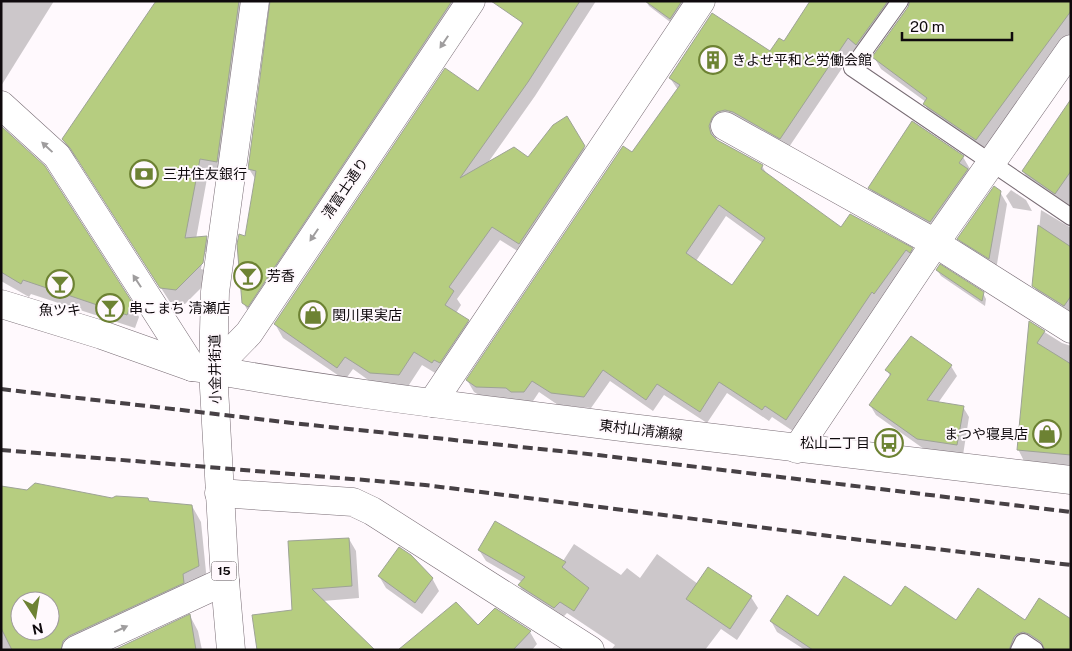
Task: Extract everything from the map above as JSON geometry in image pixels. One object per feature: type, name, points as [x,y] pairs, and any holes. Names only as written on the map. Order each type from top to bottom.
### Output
[{"type":"street","name":"小金井街道","points":[[231,650],[219,492],[202,368],[215,292],[255,1]]},
{"type":"street","name":"清富士通り","points":[[202,368],[249,333],[471,1]]},
{"type":"street","points":[[432,403],[701,1]]},
{"type":"street","points":[[798,449],[935,242],[1071,49]]},
{"type":"street","points":[[1,105],[58,156],[202,368]]},
{"type":"street","points":[[725,126],[935,242],[1071,329]]},
{"type":"street","name":"東村山清瀬線","points":[[1,304],[202,368],[278,382],[798,449],[1071,480]]},
{"type":"street","points":[[219,492],[353,502],[372,511],[590,650]]},
{"type":"street","points":[[76,650],[225,581]]},
{"type":"lane","points":[[900,1],[852,68],[1071,217]]},
{"type":"lane","points":[[1019,650],[1024,642],[1035,650]]},
{"type":"building","points":[[156,1],[239,1],[217,162],[200,159],[185,238],[207,236],[203,263],[176,290],[160,288],[70,148],[62,139]]},
{"type":"building","points":[[270,1],[452,1],[248,307],[242,303],[237,244],[239,234],[245,236],[256,171],[248,169]]},
{"type":"building","points":[[491,1],[580,1],[528,82],[460,178],[514,147],[528,157],[553,125],[567,116],[585,146],[519,244],[492,227],[449,287],[454,291],[445,305],[469,320],[440,363],[434,360],[432,363],[414,352],[399,375],[370,373],[345,357],[337,368],[274,324],[445,68],[478,91],[523,23]]},
{"type":"building","points":[[645,1],[682,1],[670,19]]},
{"type":"building","points":[[810,1],[888,1],[856,45],[848,38],[780,139],[733,112],[725,110],[717,112],[712,118],[709,126],[711,134],[717,140],[763,165],[761,169],[841,227],[850,214],[913,248],[910,253],[906,250],[874,294],[872,292],[786,420],[765,406],[762,410],[719,382],[700,412],[657,384],[646,400],[603,370],[584,397],[551,393],[532,381],[524,392],[511,392],[506,388],[476,387],[466,380],[623,146],[632,152],[680,85],[669,78],[712,13],[770,51],[779,38],[784,41]],"holes":[[[719,205],[765,238],[732,285],[686,253]]]},
{"type":"building","points":[[910,1],[1071,1],[1071,11],[976,140],[923,104],[927,98],[872,57],[908,7]]},
{"type":"building","points":[[1071,99],[1071,171],[1055,194],[1022,171]]},
{"type":"building","points":[[912,121],[964,156],[959,163],[968,169],[930,222],[868,188]]},
{"type":"building","points":[[1,126],[45,166],[132,302],[127,315],[23,280],[21,284],[1,272]]},
{"type":"building","points":[[994,186],[1001,191],[989,259],[957,239]]},
{"type":"building","points":[[1038,225],[1071,247],[1071,296],[1064,306],[1032,286]]},
{"type":"building","points":[[940,264],[984,292],[982,301],[936,270]]},
{"type":"building","points":[[1029,321],[1045,331],[1037,343],[1071,364],[1071,455],[1017,450]]},
{"type":"building","points":[[911,336],[952,365],[927,400],[964,406],[957,445],[917,439],[869,405],[891,374],[885,370]]},
{"type":"building","points":[[35,483],[112,498],[116,496],[148,498],[149,501],[192,505],[199,566],[183,574],[184,583],[69,636],[63,641],[61,650],[12,650],[1,628],[1,486],[27,490]]},
{"type":"building","points":[[495,521],[566,562],[562,567],[589,588],[574,611],[560,602],[554,608],[518,585],[525,577],[478,550]]},
{"type":"building","points":[[349,538],[352,586],[312,589],[375,650],[257,650],[252,615],[292,610],[288,541]]},
{"type":"building","points":[[399,547],[411,555],[433,578],[415,603],[378,576]]},
{"type":"building","points":[[708,567],[752,596],[730,629],[686,599]]},
{"type":"building","points":[[844,576],[891,606],[905,586],[956,620],[978,588],[1025,620],[1039,598],[1071,619],[1071,650],[1045,650],[1041,642],[1023,632],[1014,637],[1009,650],[813,650],[770,621],[787,595],[818,616]]},
{"type":"building","points":[[456,602],[478,625],[495,608],[531,631],[513,650],[398,650]]},
{"type":"building","points":[[190,614],[196,650],[114,650]]},
{"type":"railway","points":[[1,389],[301,424],[598,455],[1071,512]]},
{"type":"railway","points":[[1,450],[425,485],[1071,565]]},
{"type":"place","name":"きよせ平和と労働会館","points":[[713,60]]},
{"type":"place","name":"三井住友銀行","points":[[144,174]]},
{"type":"place","name":"芳香","points":[[248,276]]},
{"type":"place","name":"魚ツキ","points":[[60,284]]},
{"type":"place","name":"串こまち 清瀬店","points":[[110,308]]},
{"type":"place","name":"関川果実店","points":[[313,315]]},
{"type":"place","name":"まつや寝具店","points":[[1047,434]]},
{"type":"place","name":"松山二丁目","points":[[889,443]]}]
